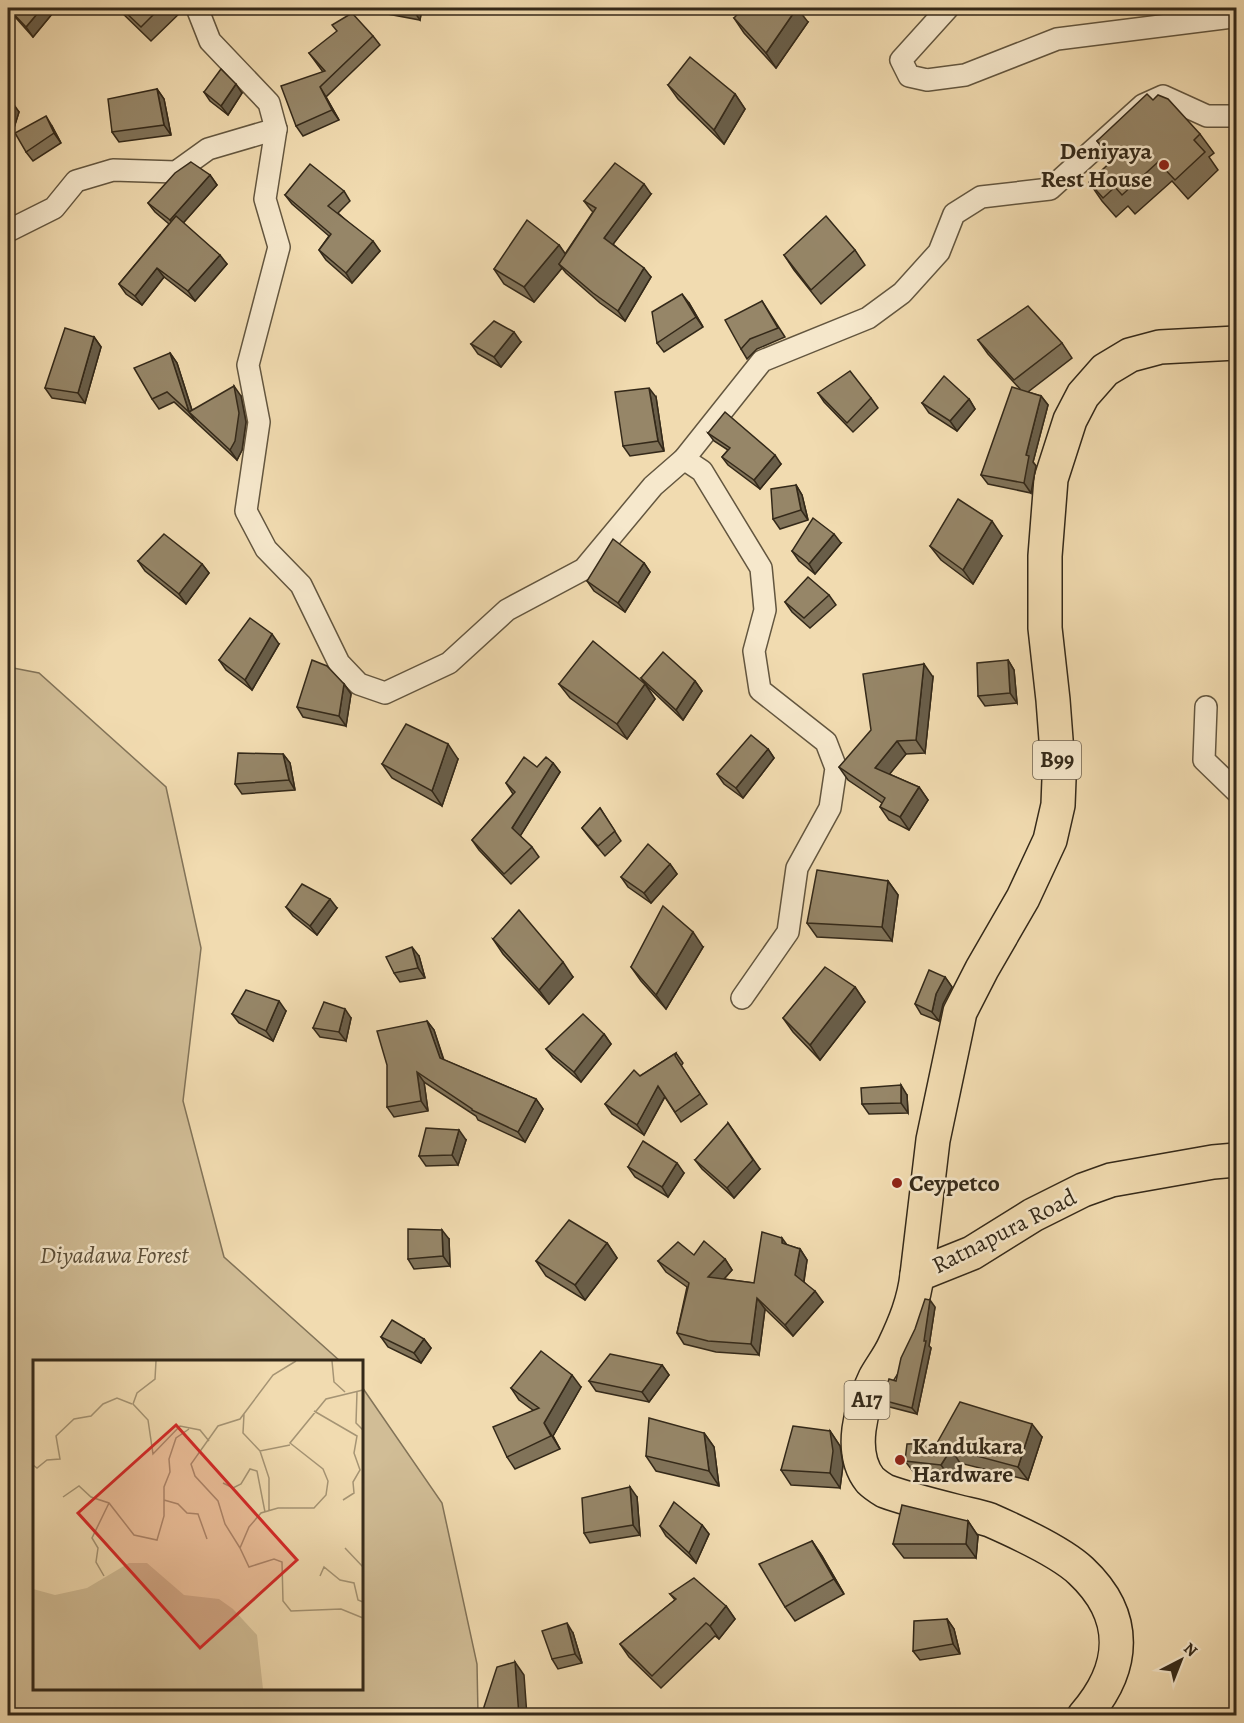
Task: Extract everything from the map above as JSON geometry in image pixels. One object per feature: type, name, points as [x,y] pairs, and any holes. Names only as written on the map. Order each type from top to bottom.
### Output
[{"type":"main road","name":"B99","points":[[917,1275],[933,1140],[960,1012],[1023,898],[1050,840],[1058,805],[1059,779],[1054,711],[1044,628],[1045,556],[1051,479],[1070,420],[1083,395],[1104,370],[1130,355],[1160,347],[1236,343]]},
{"type":"main road","name":"Ratnapura Road","points":[[1084,1716],[1103,1690],[1114,1663],[1118,1643],[1113,1617],[1103,1596],[1080,1570],[1038,1544],[988,1520],[885,1491],[871,1480],[858,1452],[865,1405],[875,1378],[893,1347],[910,1310],[917,1275],[972,1253],[1034,1215],[1083,1190],[1111,1180],[1236,1160]]},
{"type":"street","points":[[197,8],[210,42],[269,103],[276,129],[264,199],[279,247],[248,365],[259,422],[246,511],[266,549],[301,585],[339,663],[359,684],[385,693],[449,663],[507,610],[584,569],[653,486],[684,459],[762,361],[868,318],[902,293],[939,252],[954,214],[981,196],[1050,189],[1143,105],[1163,96],[1208,116],[1236,116]]},
{"type":"street","points":[[948,8],[901,60],[909,76],[927,80],[965,75],[1057,39],[1232,17],[1236,19]]},
{"type":"street","points":[[8,231],[54,208],[76,181],[113,170],[176,172],[208,148],[276,129]]},
{"type":"street","points":[[684,459],[702,471],[761,568],[765,610],[754,651],[760,690],[826,742],[836,768],[831,808],[797,868],[788,932],[742,998]]},
{"type":"street","points":[[1206,707],[1204,759],[1236,791]]},
{"type":"green space","name":"Diyadawa Forest","points":[[8,667],[39,673],[166,787],[201,948],[183,1101],[224,1257],[339,1360],[33,1360],[33,1690],[363,1690],[363,1388],[442,1503],[477,1664],[478,1715],[8,1715]]},
{"type":"building","points":[[8,8],[42,8],[26,27]]},
{"type":"building","points":[[121,8],[160,8],[141,27]]},
{"type":"building","points":[[743,8],[797,8],[766,53],[734,18]]},
{"type":"building","points":[[352,13],[373,36],[320,87],[332,110],[296,126],[281,86],[325,71],[309,53],[337,31],[332,25]]},
{"type":"building","points":[[690,57],[735,94],[714,130],[668,85]]},
{"type":"building","points":[[221,69],[236,84],[221,106],[204,92]]},
{"type":"building","points":[[157,89],[164,125],[112,132],[108,99]]},
{"type":"building","points":[[1147,94],[1153,100],[1158,95],[1168,99],[1200,134],[1194,140],[1205,152],[1175,180],[1158,162],[1122,195],[1115,187],[1103,198],[1089,182],[1114,159],[1097,141]]},
{"type":"building","points":[[8,100],[12,102],[8,116]]},
{"type":"building","points":[[46,116],[54,133],[26,152],[15,133]]},
{"type":"building","points":[[191,162],[210,175],[170,220],[148,203],[175,173]]},
{"type":"building","points":[[615,163],[644,184],[604,238],[644,268],[618,311],[559,264],[596,208],[584,201]]},
{"type":"building","points":[[310,164],[344,191],[328,206],[373,241],[346,273],[319,250],[331,234],[285,195]]},
{"type":"building","points":[[176,216],[220,255],[188,291],[157,268],[135,296],[119,284]]},
{"type":"building","points":[[826,216],[855,250],[811,290],[784,255]]},
{"type":"building","points":[[527,220],[559,245],[524,287],[494,269]]},
{"type":"building","points":[[682,294],[696,317],[657,343],[652,312]]},
{"type":"building","points":[[762,301],[778,328],[750,339],[741,349],[725,320]]},
{"type":"building","points":[[1028,306],[1062,343],[1014,380],[978,340]]},
{"type":"building","points":[[494,321],[514,332],[494,357],[471,344]]},
{"type":"building","points":[[65,328],[94,337],[78,393],[45,388]]},
{"type":"building","points":[[170,353],[189,412],[167,392],[152,399],[134,368]]},
{"type":"building","points":[[850,371],[871,398],[847,423],[818,393]]},
{"type":"building","points":[[944,376],[969,399],[950,421],[922,403]]},
{"type":"building","points":[[234,386],[239,413],[235,441],[230,450],[189,412]]},
{"type":"building","points":[[1012,387],[1041,396],[1026,455],[1029,456],[1024,483],[981,475]]},
{"type":"building","points":[[649,388],[658,441],[623,446],[615,392]]},
{"type":"building","points":[[725,412],[775,455],[754,480],[722,457],[730,448],[708,433]]},
{"type":"building","points":[[796,485],[801,510],[773,519],[771,489]]},
{"type":"building","points":[[958,499],[992,521],[963,570],[930,546]]},
{"type":"building","points":[[813,518],[834,534],[809,564],[792,551]]},
{"type":"building","points":[[164,534],[202,564],[179,594],[138,561]]},
{"type":"building","points":[[613,539],[644,563],[618,603],[587,581]]},
{"type":"building","points":[[808,577],[829,595],[804,618],[785,602]]},
{"type":"building","points":[[250,618],[272,634],[245,680],[219,660]]},
{"type":"building","points":[[593,641],[645,684],[617,724],[559,684]]},
{"type":"building","points":[[663,652],[695,681],[676,710],[641,678]]},
{"type":"building","points":[[312,660],[327,666],[344,684],[339,716],[297,707]]},
{"type":"building","points":[[1008,660],[1010,693],[978,696],[977,663]]},
{"type":"building","points":[[924,664],[916,740],[897,741],[875,768],[919,787],[900,817],[880,807],[885,798],[839,767],[871,730],[863,674]]},
{"type":"building","points":[[406,724],[448,744],[432,791],[382,764]]},
{"type":"building","points":[[751,735],[768,749],[736,788],[717,774]]},
{"type":"building","points":[[238,753],[283,754],[289,780],[235,784]]},
{"type":"building","points":[[524,757],[537,767],[546,757],[553,763],[512,828],[532,847],[504,874],[472,840],[515,792],[506,783]]},
{"type":"building","points":[[600,808],[615,831],[598,846],[582,828]]},
{"type":"building","points":[[648,844],[670,864],[644,893],[621,877]]},
{"type":"building","points":[[817,870],[888,881],[882,927],[807,923]]},
{"type":"building","points":[[302,884],[330,899],[310,926],[286,907]]},
{"type":"building","points":[[663,906],[693,932],[656,995],[631,967]]},
{"type":"building","points":[[519,910],[563,962],[539,990],[493,939]]},
{"type":"building","points":[[412,947],[418,968],[394,973],[386,957]]},
{"type":"building","points":[[825,967],[855,987],[810,1045],[783,1018]]},
{"type":"building","points":[[929,970],[945,977],[936,994],[932,1012],[915,1004]]},
{"type":"building","points":[[246,990],[279,1001],[266,1031],[232,1014]]},
{"type":"building","points":[[324,1002],[345,1009],[339,1032],[313,1028]]},
{"type":"building","points":[[583,1014],[604,1034],[574,1072],[546,1049]]},
{"type":"building","points":[[427,1021],[440,1058],[536,1099],[518,1132],[472,1110],[417,1072],[421,1101],[387,1107],[387,1065],[377,1031]]},
{"type":"building","points":[[676,1053],[675,1056],[700,1094],[675,1112],[658,1086],[637,1125],[605,1104],[634,1070],[640,1076]]},
{"type":"building","points":[[901,1085],[901,1103],[862,1104],[861,1088]]},
{"type":"building","points":[[728,1123],[753,1160],[727,1188],[695,1160]]},
{"type":"building","points":[[426,1128],[459,1130],[452,1155],[419,1156]]},
{"type":"building","points":[[643,1141],[677,1163],[662,1187],[628,1167]]},
{"type":"building","points":[[569,1220],[607,1243],[575,1285],[536,1261]]},
{"type":"building","points":[[408,1229],[442,1230],[443,1256],[408,1259]]},
{"type":"building","points":[[762,1232],[782,1238],[782,1243],[800,1249],[795,1275],[815,1291],[785,1325],[757,1298],[751,1344],[708,1341],[677,1333],[689,1283],[658,1261],[678,1242],[694,1255],[704,1241],[725,1259],[708,1277],[754,1283]]},
{"type":"building","points":[[925,1299],[930,1300],[924,1341],[926,1341],[912,1408],[882,1400],[889,1379],[896,1381],[901,1358],[915,1329]]},
{"type":"building","points":[[392,1320],[424,1339],[414,1353],[381,1337]]},
{"type":"building","points":[[541,1351],[572,1375],[544,1423],[551,1436],[507,1457],[493,1427],[539,1408],[511,1388]]},
{"type":"building","points":[[610,1354],[662,1365],[642,1392],[589,1381]]},
{"type":"building","points":[[960,1402],[1032,1424],[1018,1467],[951,1449],[941,1465],[905,1461],[907,1444],[937,1443]]},
{"type":"building","points":[[649,1418],[704,1433],[709,1471],[646,1456]]},
{"type":"building","points":[[793,1426],[830,1431],[833,1451],[830,1473],[781,1470]]},
{"type":"building","points":[[630,1487],[633,1525],[584,1533],[582,1498]]},
{"type":"building","points":[[674,1502],[702,1525],[689,1553],[660,1526]]},
{"type":"building","points":[[902,1505],[968,1521],[966,1544],[893,1544]]},
{"type":"building","points":[[812,1541],[834,1579],[785,1607],[759,1564]]},
{"type":"building","points":[[694,1578],[726,1606],[710,1626],[706,1623],[652,1676],[620,1644],[676,1599],[670,1594]]},
{"type":"building","points":[[947,1619],[953,1644],[913,1651],[914,1621]]},
{"type":"building","points":[[567,1623],[575,1654],[552,1659],[542,1631]]},
{"type":"building","points":[[515,1662],[519,1716],[481,1716],[497,1667]]},
{"type":"place","name":"Deniyaya Rest House","points":[[1164,165]]},
{"type":"place","name":"Ceypetco","points":[[897,1183]]},
{"type":"place","name":"Kandukara Hardware","points":[[900,1460]]}]
